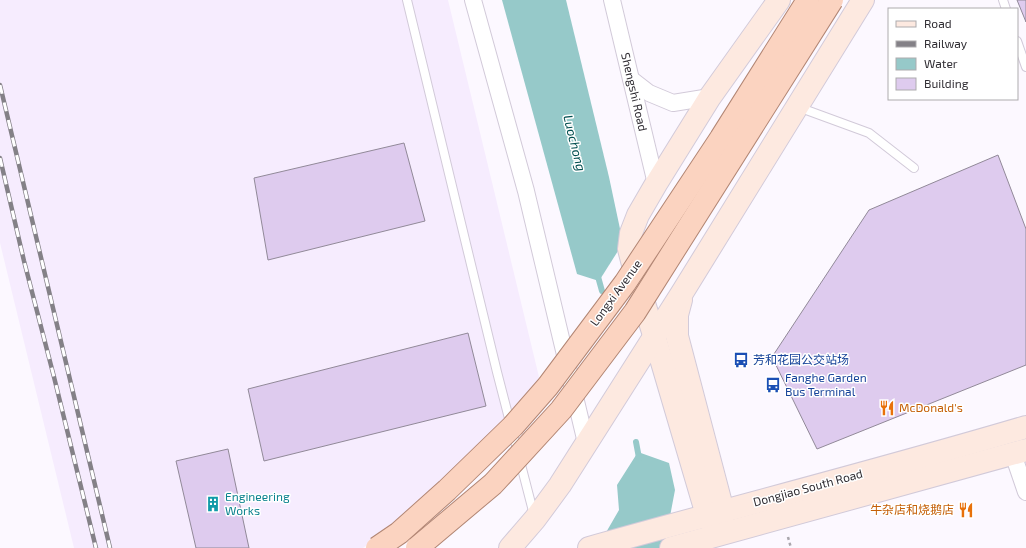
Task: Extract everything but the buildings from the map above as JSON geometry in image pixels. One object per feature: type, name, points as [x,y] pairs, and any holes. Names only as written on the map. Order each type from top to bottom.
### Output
[{"type":"main road","name":"Longxi Avenue","points":[[377,548],[399,532],[447,490],[513,426],[548,386],[625,282],[721,138],[808,0]]},
{"type":"main road","name":"Longxi Avenue","points":[[416,548],[493,484],[562,410],[635,312],[832,0]]},
{"type":"street","points":[[473,0],[526,191],[586,443]]},
{"type":"street","name":"Shengshi Road","points":[[612,0],[631,79],[652,189]]},
{"type":"street","points":[[715,513],[654,335],[629,249],[631,233],[638,215],[652,189],[710,97],[779,0]]},
{"type":"street","points":[[510,548],[535,519],[560,485],[682,293],[863,0]]},
{"type":"street","points":[[631,79],[649,93],[673,103],[710,97]]},
{"type":"street","points":[[652,189],[645,225],[652,255],[666,280],[682,293]]},
{"type":"street","points":[[682,293],[678,315],[677,336],[719,534]]},
{"type":"street","name":"Dongjiao South Road","points":[[589,548],[815,487],[1026,427]]},
{"type":"street","points":[[1019,452],[1026,492]]},
{"type":"street","name":"Dongjiao South Road","points":[[671,548],[1019,452]]},
{"type":"lane","points":[[407,0],[497,372],[535,519]]},
{"type":"lane","points":[[1018,44],[1026,68]]},
{"type":"lane","points":[[797,107],[869,133],[914,168]]},
{"type":"shaded area","points":[[0,0],[448,0],[540,381],[504,425],[417,508],[363,548],[74,548],[0,243]]},
{"type":"water","points":[[502,0],[566,0],[609,177],[623,243],[599,281],[577,274]]},
{"type":"water","points":[[638,452],[669,463],[675,490],[664,548],[597,548],[619,510],[617,485]]},
{"type":"waterway","name":"Luochong","points":[[597,273],[602,291]]},
{"type":"waterway","name":"Luochong","points":[[636,442],[639,458]]},
{"type":"railway","points":[[0,85],[110,548]]},
{"type":"railway","points":[[0,158],[24,261],[96,548]]},
{"type":"place","name":"芳和花园公交站场","points":[[741,360]]},
{"type":"place","name":"Fanghe Garden Bus Terminal","points":[[773,385]]},
{"type":"place","name":"McDonald's","points":[[887,408]]},
{"type":"place","name":"Engineering Works","points":[[213,504]]},
{"type":"place","name":"牛杂店和烧鹅店","points":[[966,510]]}]
